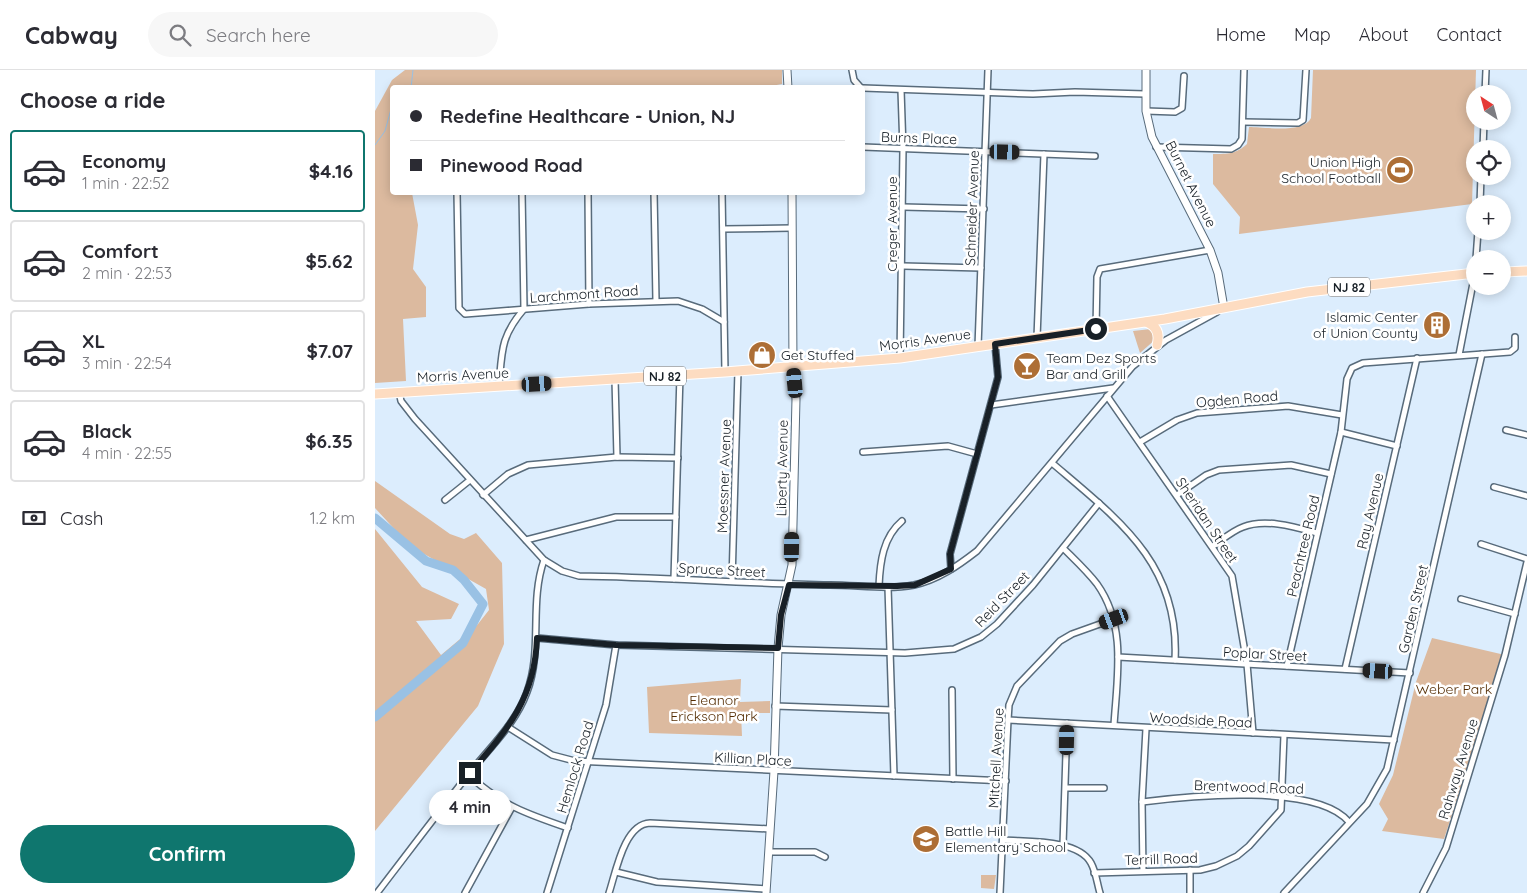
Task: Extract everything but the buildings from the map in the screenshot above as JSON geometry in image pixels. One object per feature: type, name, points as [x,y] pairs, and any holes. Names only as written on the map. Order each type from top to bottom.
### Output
[{"type":"main road","points":[[1511,272],[1527,271]]},
{"type":"main road","name":"Morris Avenue","points":[[375,394],[725,372],[900,358],[1146,322],[1307,292],[1466,273]]},
{"type":"main road","points":[[1146,322],[1156,330],[1158,335],[1157,345]]},
{"type":"street","points":[[787,70],[788,85]]},
{"type":"street","points":[[852,70],[854,80],[859,85]]},
{"type":"street","name":"Schneider Avenue","points":[[979,347],[988,70]]},
{"type":"street","name":"Burnet Avenue","points":[[1146,70],[1146,111],[1157,147],[1210,250],[1218,274],[1224,308]]},
{"type":"street","points":[[1157,147],[1231,149],[1238,146],[1242,139],[1244,70]]},
{"type":"street","points":[[1243,122],[1298,123],[1303,120],[1306,70]]},
{"type":"street","points":[[1485,85],[1486,70]]},
{"type":"street","points":[[1146,111],[1175,112],[1182,108],[1184,76]]},
{"type":"street","points":[[865,88],[1033,94],[1075,92],[1145,94]]},
{"type":"street","name":"Creger Avenue","points":[[900,358],[903,266],[901,90]]},
{"type":"street","name":"Burns Place","points":[[865,147],[1095,156]]},
{"type":"street","points":[[1037,338],[1044,154]]},
{"type":"street","points":[[457,195],[459,308],[465,314],[524,309],[522,195]]},
{"type":"street","points":[[588,195],[589,304]]},
{"type":"street","points":[[654,195],[656,301]]},
{"type":"street","points":[[722,195],[725,372]]},
{"type":"street","name":"Liberty Avenue","points":[[766,891],[774,771],[778,648],[781,615],[792,566],[796,399],[793,367],[792,195]]},
{"type":"street","points":[[903,207],[983,209]]},
{"type":"street","points":[[723,229],[793,228]]},
{"type":"street","points":[[1096,329],[1097,277],[1100,269],[1210,250]]},
{"type":"street","points":[[903,266],[981,268]]},
{"type":"street","points":[[1459,356],[1471,295]]},
{"type":"street","name":"Larchmont Road","points":[[499,386],[503,344],[507,332],[524,309],[656,301],[691,304],[724,322]]},
{"type":"street","name":"Spruce Street","points":[[399,392],[401,401],[415,419],[483,496],[544,560],[562,571],[579,576],[732,580],[789,585],[888,587],[915,585],[951,569],[977,551],[1133,366],[1157,345],[1224,308]]},
{"type":"street","name":"Peachtree Road","points":[[1287,666],[1341,432],[1349,372],[1357,364],[1510,352],[1515,348],[1515,336]]},
{"type":"street","points":[[951,569],[950,554],[998,377],[995,344]]},
{"type":"street","name":"Garden Street","points":[[1284,893],[1367,804],[1383,780],[1410,673],[1483,354]]},
{"type":"street","name":"Ray Avenue","points":[[1345,670],[1417,358]]},
{"type":"street","name":"Moessner Avenue","points":[[732,580],[738,371]]},
{"type":"street","points":[[674,579],[679,375]]},
{"type":"street","points":[[615,379],[617,457]]},
{"type":"street","points":[[991,405],[1113,388]]},
{"type":"street","name":"Sheridan Street","points":[[1107,396],[1226,566],[1235,589],[1247,664],[1253,733]]},
{"type":"street","name":"Ogden Road","points":[[1140,442],[1177,420],[1197,413],[1289,406],[1342,415]]},
{"type":"street","points":[[1506,430],[1527,436]]},
{"type":"street","points":[[1341,432],[1397,446]]},
{"type":"street","points":[[863,452],[948,446],[977,454]]},
{"type":"street","points":[[483,496],[508,474],[528,465],[617,457],[678,458]]},
{"type":"street","points":[[1052,464],[1125,527],[1141,547],[1167,590],[1175,626],[1175,660]]},
{"type":"street","points":[[1177,495],[1219,470],[1291,465],[1331,474]]},
{"type":"street","points":[[445,500],[470,480]]},
{"type":"street","points":[[1494,487],[1527,496]]},
{"type":"street","name":"Reid Street","points":[[537,638],[616,645],[889,652],[942,651],[963,646],[981,637],[997,624],[1033,585],[1099,503]]},
{"type":"street","points":[[525,540],[616,517],[676,517]]},
{"type":"street","points":[[879,586],[880,559],[893,529],[902,521]]},
{"type":"street","points":[[1213,546],[1244,526],[1261,524],[1285,526],[1317,533]]},
{"type":"street","points":[[1481,544],[1527,560]]},
{"type":"street","points":[[1063,548],[1096,582],[1109,604],[1117,629],[1118,657],[1114,725]]},
{"type":"street","points":[[377,893],[509,727],[527,692],[535,662],[538,582],[544,560]]},
{"type":"street","name":"Rahway Avenue","points":[[1423,893],[1446,848],[1505,655],[1527,560]]},
{"type":"street","points":[[888,587],[894,776]]},
{"type":"street","points":[[1461,599],[1515,614]]},
{"type":"street","name":"Mitchell Avenue","points":[[1000,893],[1009,705],[1017,686],[1060,641],[1114,619]]},
{"type":"street","name":"Hemlock Road","points":[[547,893],[606,705],[616,645]]},
{"type":"street","name":"Poplar Street","points":[[1118,657],[1410,673]]},
{"type":"street","points":[[952,690],[953,779]]},
{"type":"street","points":[[775,706],[892,710]]},
{"type":"street","name":"Woodside Road","points":[[1008,720],[1394,740]]},
{"type":"street","points":[[1063,845],[1067,723]]},
{"type":"street","name":"Killian Place","points":[[509,727],[560,758],[587,762],[1006,781]]},
{"type":"street","points":[[1143,871],[1142,802],[1146,728]]},
{"type":"street","name":"Terrill Road","points":[[1095,873],[1190,870],[1216,866],[1244,851],[1281,810],[1284,735]]},
{"type":"street","points":[[469,775],[491,795],[512,808],[568,828]]},
{"type":"street","points":[[1066,788],[1104,788]]},
{"type":"street","name":"Brentwood Road","points":[[1142,802],[1201,796],[1305,800],[1325,805],[1340,813],[1349,822]]},
{"type":"street","points":[[465,893],[512,808]]},
{"type":"street","points":[[609,893],[629,834],[643,824],[770,829]]},
{"type":"street","points":[[1003,840],[1063,845],[1082,853],[1091,862],[1100,893]]},
{"type":"street","points":[[769,852],[815,852],[825,858]]},
{"type":"street","points":[[1190,870],[1190,893]]},
{"type":"street","points":[[616,872],[657,882],[766,891]]},
{"type":"green space","points":[[405,70],[782,70],[782,84],[777,85],[390,85],[390,195],[412,195],[418,225],[413,269],[426,287],[426,317],[403,319],[406,381],[375,383],[375,111],[392,80]]},
{"type":"green space","points":[[1313,70],[1476,70],[1476,85],[1466,85],[1466,130],[1474,130],[1474,140],[1466,140],[1466,185],[1473,185],[1472,195],[1466,195],[1466,205],[1239,234],[1240,217],[1213,184],[1213,154],[1231,153],[1247,144],[1249,127],[1292,128],[1307,123],[1311,118]]},
{"type":"green space","points":[[1151,329],[1156,339],[1140,353],[1133,331]]},
{"type":"green space","points":[[375,481],[450,534],[464,539],[476,533],[502,563],[504,644],[478,706],[375,831],[375,529],[422,587],[459,604],[451,619],[416,621],[441,655],[478,624],[489,610],[486,589],[410,546],[375,508]]},
{"type":"green space","name":"Weber Park","points":[[1432,638],[1505,655],[1444,839],[1382,831],[1388,819],[1379,804],[1393,775],[1416,682]]},
{"type":"green space","name":"Eleanor Erickson Park","points":[[741,679],[740,702],[770,701],[770,713],[741,713],[742,736],[649,733],[647,687]]},
{"type":"green space","points":[[981,875],[996,875],[994,889],[981,888]]},
{"type":"waterway","points":[[411,85],[413,70]]},
{"type":"waterway","points":[[375,145],[385,131],[390,113]]},
{"type":"waterway","points":[[375,518],[426,561],[453,570],[464,580],[483,604],[463,643],[375,717]]},
{"type":"place","name":"Union High School Football","points":[[1400,170]]},
{"type":"place","name":"Islamic Center of Union County","points":[[1437,325]]},
{"type":"place","name":"Get Stuffed","points":[[762,355]]},
{"type":"place","name":"Team Dez Sports Bar and Grill","points":[[1027,366]]},
{"type":"place","name":"Battle Hill Elementary School","points":[[926,839]]},
{"type":"route","points":[[470,773],[504,734],[521,707],[532,677],[537,638],[616,645],[778,648],[781,615],[789,585],[888,587],[915,585],[951,569],[950,554],[998,377],[995,344],[1096,329]]}]
